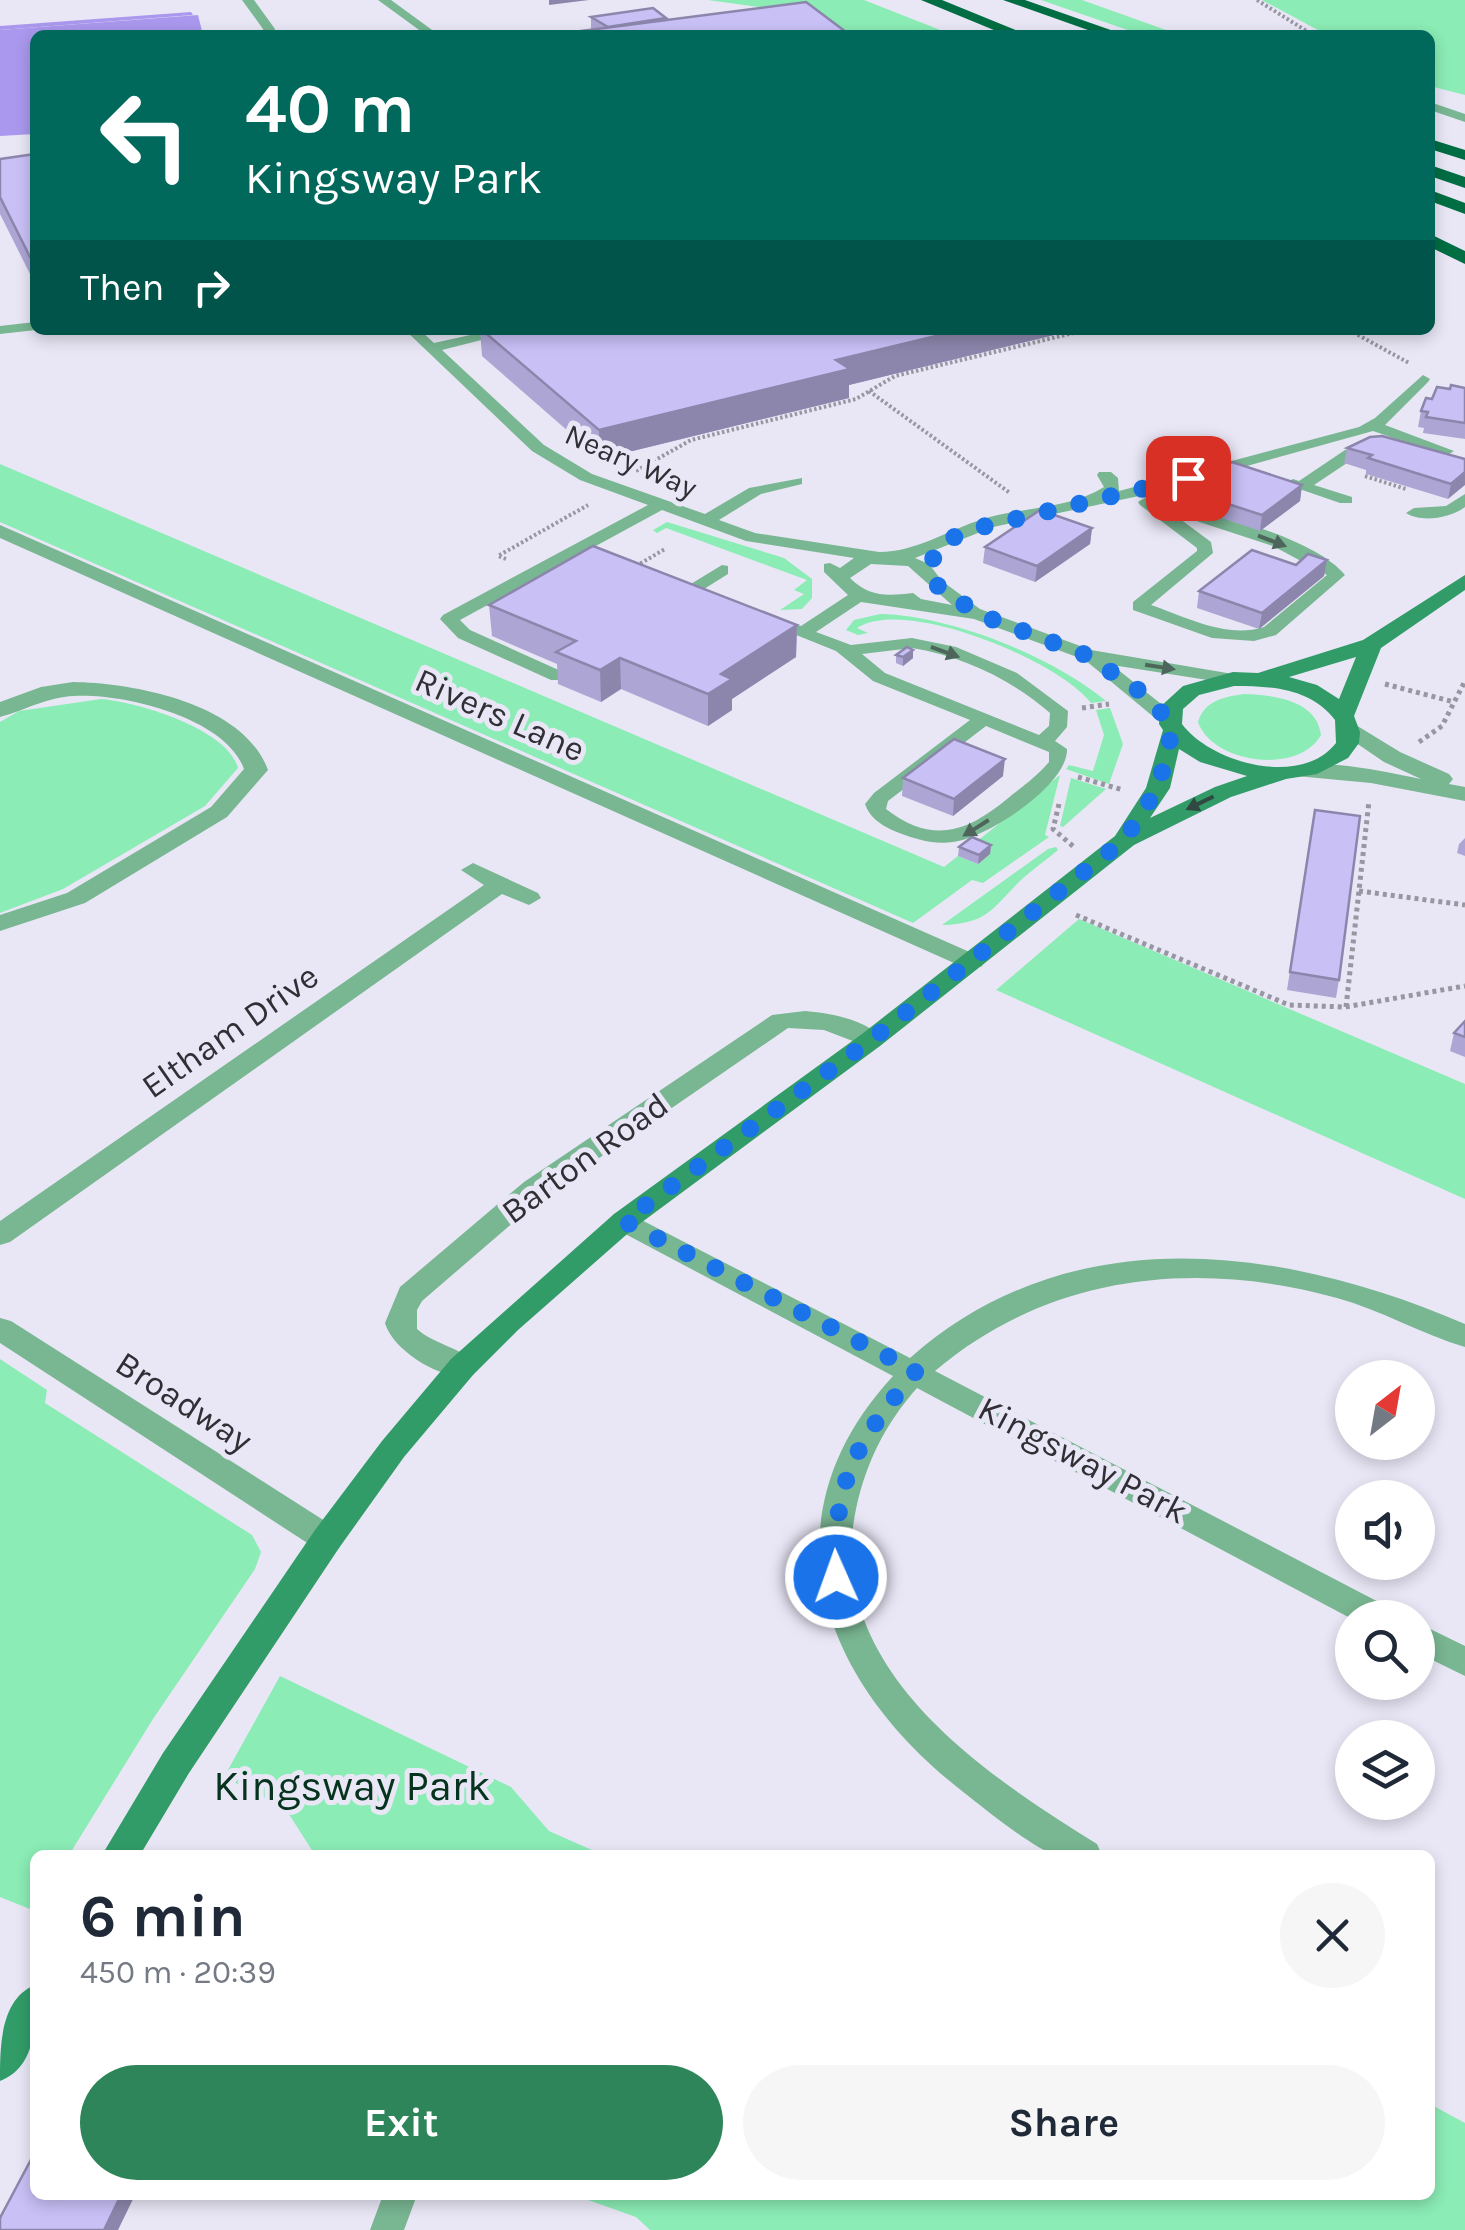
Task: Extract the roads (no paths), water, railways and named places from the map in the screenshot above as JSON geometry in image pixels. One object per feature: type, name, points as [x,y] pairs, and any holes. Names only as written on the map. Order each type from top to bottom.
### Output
[{"type":"highway","points":[[928,0],[1007,30]]},
{"type":"highway","points":[[984,0],[1064,30]]},
{"type":"highway","points":[[1010,0],[1103,30]]},
{"type":"highway","points":[[968,15],[1000,30]]},
{"type":"highway","points":[[1435,146],[1465,155]]},
{"type":"highway","points":[[1435,172],[1465,183]]},
{"type":"highway","points":[[1435,197],[1465,209]]},
{"type":"highway","points":[[1435,242],[1465,259]]},
{"type":"main road","points":[[1258,679],[1371,646],[1465,581]]},
{"type":"main road","points":[[123,1850],[176,1763],[326,1538],[393,1449],[462,1367],[554,1278],[624,1221],[871,1040],[1124,840],[1223,792],[1304,770],[1340,754],[1349,742],[1347,722],[1364,682],[1371,646]]},
{"type":"main road","points":[[1124,840],[1158,788],[1173,704],[1186,692],[1233,678],[1258,679],[1310,690],[1347,722]]},
{"type":"main road","points":[[1170,726],[1184,746],[1213,762],[1278,774]]},
{"type":"main road","points":[[0,2062],[30,2011]]},
{"type":"street","name":"Rivers Lane","points":[[0,531],[972,962]]},
{"type":"street","points":[[0,710],[36,696],[75,690],[138,692],[235,734],[250,750],[256,770],[219,812],[92,888],[47,909],[0,922]]},
{"type":"street","points":[[1347,722],[1465,792]]},
{"type":"street","points":[[1304,770],[1371,783],[1465,792]]},
{"type":"street","points":[[473,870],[529,898]]},
{"type":"street","name":"Eltham Drive","points":[[0,1235],[501,884]]},
{"type":"street","name":"Barton Road","points":[[462,1367],[404,1337],[397,1322],[400,1309],[411,1294],[534,1189],[781,1022],[808,1016],[842,1025],[871,1040]]},
{"type":"street","name":"Kingsway Park","points":[[624,1221],[1346,1600]]},
{"type":"street","points":[[1076,1850],[1010,1810],[938,1753],[888,1694],[851,1636],[836,1577],[834,1524],[846,1477],[871,1425],[916,1371],[988,1317],[1058,1285],[1120,1271],[1179,1266],[1243,1270],[1326,1283],[1403,1306],[1465,1336]]},
{"type":"street","name":"Broadway","points":[[0,1328],[326,1538]]},
{"type":"street","points":[[1435,1646],[1465,1662]]},
{"type":"lane","points":[[248,0],[269,30]]},
{"type":"lane","points":[[384,0],[426,30]]},
{"type":"lane","points":[[1435,108],[1465,118]]},
{"type":"lane","points":[[0,330],[30,327]]},
{"type":"lane","points":[[420,339],[462,335]]},
{"type":"lane","name":"Neary Way","points":[[420,339],[550,457],[610,487],[704,522],[803,548],[890,558]]},
{"type":"lane","points":[[842,576],[860,562],[938,545],[978,526],[1090,502],[1140,497],[1373,426],[1420,373]]},
{"type":"lane","points":[[1302,486],[1350,453],[1363,449],[1447,459],[1373,426]]},
{"type":"lane","points":[[1226,468],[1346,500]]},
{"type":"lane","points":[[1090,502],[1112,489],[1112,481],[1105,475]]},
{"type":"lane","points":[[704,522],[756,491],[796,481]]},
{"type":"lane","points":[[1140,497],[1304,554],[1330,566],[1337,574],[1270,631],[1254,636],[1218,634],[1139,606],[1200,560],[1205,546],[1140,497]]},
{"type":"lane","points":[[1414,513],[1445,512],[1465,499]]},
{"type":"lane","points":[[557,676],[464,634],[449,619],[658,506]]},
{"type":"lane","points":[[899,601],[922,594],[938,545]]},
{"type":"lane","points":[[584,546],[606,558]]},
{"type":"lane","name":"Neary Way","points":[[803,548],[842,576],[848,590],[858,596]]},
{"type":"lane","points":[[890,558],[921,566],[978,614]]},
{"type":"lane","points":[[708,598],[683,588],[722,570]]},
{"type":"lane","points":[[802,632],[858,596],[978,614],[1086,655],[1233,678]]},
{"type":"lane","points":[[745,612],[850,651],[880,677],[1044,741],[1058,749],[1059,771],[963,838],[920,834],[877,811],[876,804],[894,785],[985,718]]},
{"type":"lane","points":[[850,651],[915,644],[1015,679],[1059,711],[1058,727],[1044,741]]},
{"type":"lane","points":[[1086,655],[1138,690],[1170,726]]},
{"type":"lane","points":[[387,2230],[398,2200]]},
{"type":"waterway","points":[[0,28],[191,14]]}]
